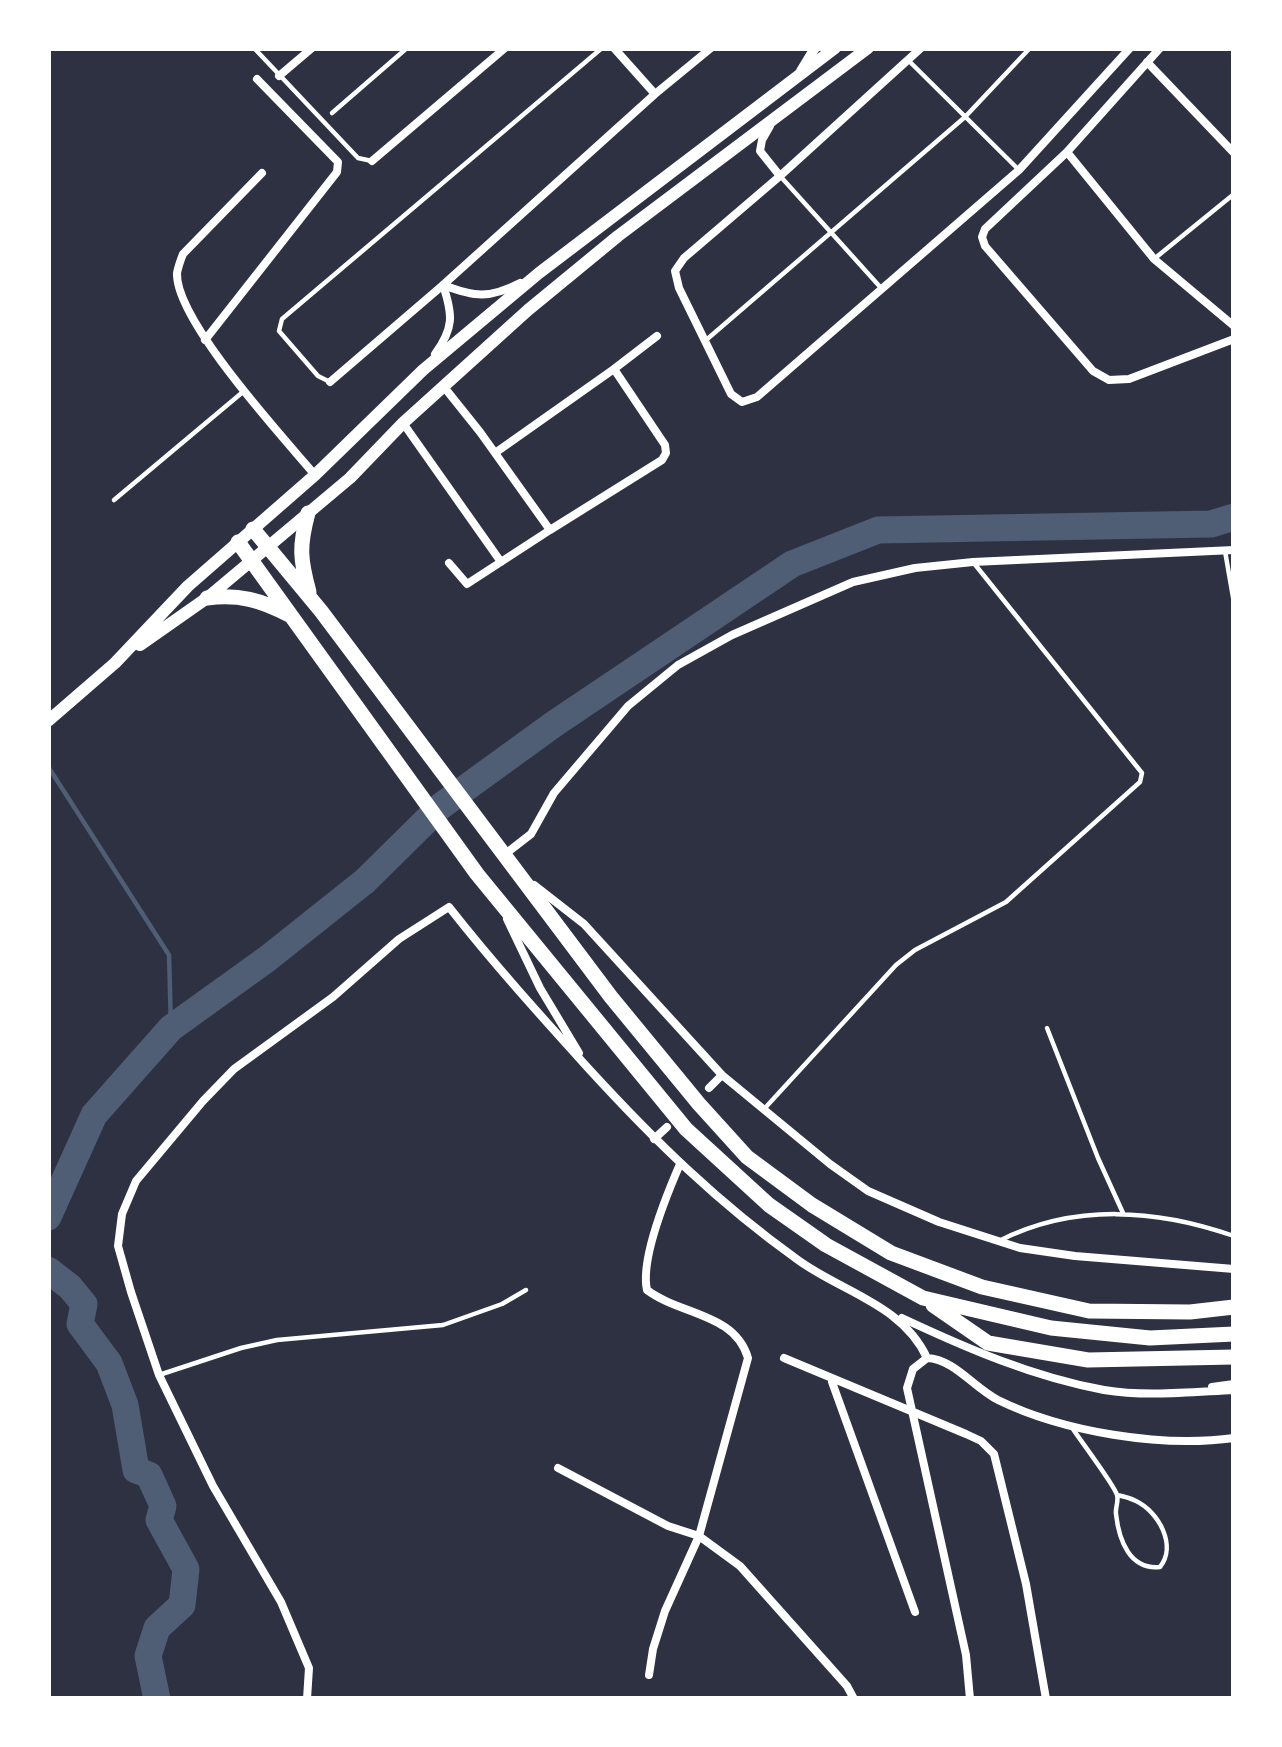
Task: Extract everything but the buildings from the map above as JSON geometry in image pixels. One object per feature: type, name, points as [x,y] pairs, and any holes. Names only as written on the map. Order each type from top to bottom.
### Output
[{"type":"highway","points":[[308,513],[300,541],[301,563],[312,600]]},
{"type":"highway","points":[[253,529],[424,745],[611,998],[747,1156],[812,1205],[891,1253],[982,1287],[1089,1311],[1190,1312],[1234,1307]]},
{"type":"highway","points":[[238,542],[477,874],[686,1129],[769,1205],[988,1343],[1088,1360],[1234,1357]]},
{"type":"highway","points":[[207,598],[248,598],[292,616]]},
{"type":"highway","points":[[923,1298],[1051,1328],[1150,1338],[1234,1334]]},
{"type":"main road","points":[[115,663],[188,586],[315,475],[423,370],[539,273],[835,48]]},
{"type":"main road","points":[[48,721],[115,663],[207,598],[350,478],[403,423],[618,236],[868,48]]},
{"type":"street","points":[[279,76],[312,48]]},
{"type":"street","points":[[372,161],[505,48]]},
{"type":"street","points":[[614,48],[655,94]]},
{"type":"street","points":[[330,382],[711,48]]},
{"type":"street","points":[[800,74],[815,48]]},
{"type":"street","points":[[921,48],[684,258],[675,272],[731,394],[742,402],[757,397],[1019,170],[1130,48]]},
{"type":"street","points":[[1160,48],[982,237],[1101,377],[1117,382],[1234,339]]},
{"type":"street","points":[[1147,62],[1234,153]]},
{"type":"street","points":[[205,340],[337,172],[338,162],[257,79]]},
{"type":"street","points":[[773,120],[760,152],[780,176]]},
{"type":"street","points":[[1066,152],[1154,259],[1234,326]]},
{"type":"street","points":[[262,173],[183,254],[177,270],[179,287],[205,340],[315,475]]},
{"type":"street","points":[[442,285],[477,296],[497,295],[539,273]]},
{"type":"street","points":[[423,370],[448,337],[450,316],[442,285]]},
{"type":"street","points":[[495,453],[657,336]]},
{"type":"street","points":[[449,563],[467,584],[662,460],[665,445],[614,369]]},
{"type":"street","points":[[444,388],[550,530]]},
{"type":"street","points":[[403,423],[501,562]]},
{"type":"street","points":[[500,848],[531,833],[554,793],[628,706],[678,665],[732,635],[853,582],[915,568],[973,562],[1230,550]]},
{"type":"street","points":[[518,873],[584,924],[722,1075],[868,1191],[939,1222],[1020,1247],[1234,1269]]},
{"type":"street","points":[[497,898],[540,988],[590,1070]]},
{"type":"street","points":[[307,1699],[309,1668],[281,1602],[213,1486],[159,1375],[118,1246],[122,1214],[136,1181],[234,1069],[333,997],[399,939],[449,907],[528,1004],[708,1191],[842,1288],[896,1316],[927,1358]]},
{"type":"street","points":[[709,1088],[722,1075]]},
{"type":"street","points":[[654,1139],[667,1127]]},
{"type":"street","points":[[649,1675],[665,1611],[699,1536],[748,1358],[743,1343],[713,1319],[647,1290],[658,1218],[680,1164]]},
{"type":"street","points":[[842,1288],[978,1353],[1107,1391],[1177,1393],[1234,1387]]},
{"type":"street","points":[[784,1358],[981,1442],[994,1454],[1026,1584],[1046,1699]]},
{"type":"street","points":[[927,1358],[910,1376],[908,1388],[966,1654],[970,1699]]},
{"type":"street","points":[[927,1358],[942,1360],[1014,1408],[1070,1424],[1130,1438],[1234,1438]]},
{"type":"street","points":[[832,1380],[915,1612]]},
{"type":"street","points":[[558,1468],[668,1526],[699,1536],[740,1566],[854,1699]]},
{"type":"lane","points":[[254,48],[358,158],[372,161]]},
{"type":"lane","points":[[332,113],[407,48]]},
{"type":"lane","points":[[330,382],[318,376],[279,331],[282,319],[602,48]]},
{"type":"lane","points":[[705,341],[965,117],[1030,48]]},
{"type":"lane","points":[[908,59],[1019,170]]},
{"type":"lane","points":[[780,176],[882,289]]},
{"type":"lane","points":[[1154,259],[1234,194]]},
{"type":"lane","points":[[114,500],[244,391]]},
{"type":"lane","points":[[1230,550],[1234,603]]},
{"type":"lane","points":[[763,1111],[896,965],[1006,902],[1140,782],[1142,773],[973,562]]},
{"type":"lane","points":[[1047,1028],[1124,1213]]},
{"type":"lane","points":[[999,1241],[1031,1225],[1124,1213],[1174,1218],[1234,1236]]},
{"type":"lane","points":[[159,1375],[277,1340],[443,1324],[502,1304],[526,1290]]},
{"type":"lane","points":[[1070,1424],[1117,1495],[1123,1544],[1133,1561],[1147,1569],[1160,1567],[1168,1550],[1160,1523],[1142,1503],[1117,1495]]},
{"type":"waterway","points":[[48,1217],[94,1115],[171,1028],[365,881],[441,806],[792,564],[878,530],[1211,524],[1234,517]]},
{"type":"waterway","points":[[49,768],[169,955],[171,1028]]},
{"type":"waterway","points":[[48,1270],[84,1304],[80,1324],[109,1363],[125,1405],[136,1470],[149,1475],[163,1506],[159,1520],[186,1569],[182,1605],[157,1628],[148,1656],[157,1699]]}]
